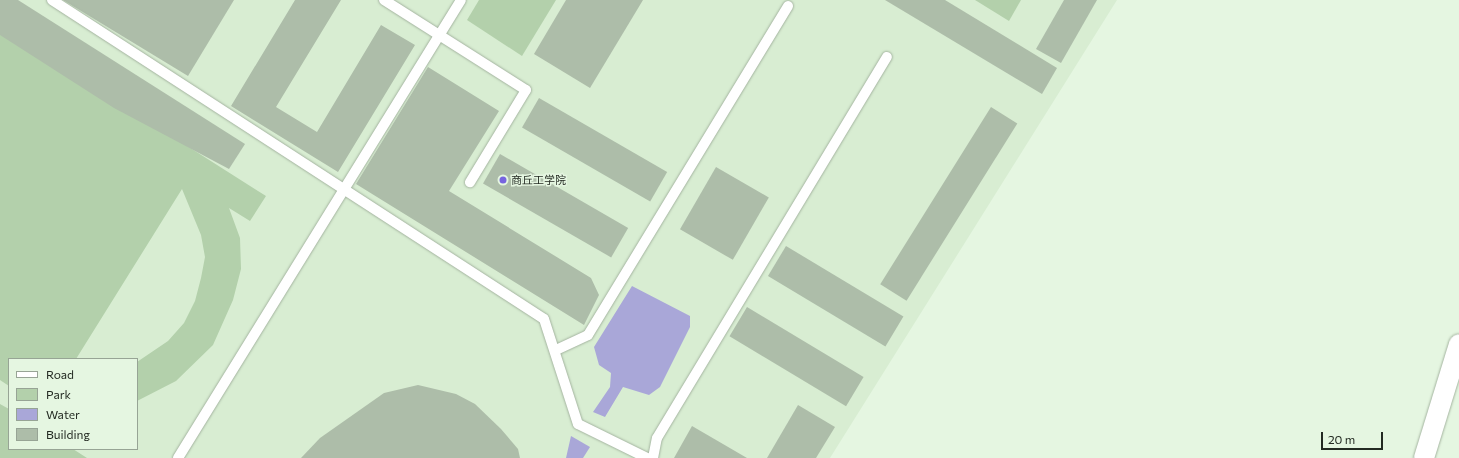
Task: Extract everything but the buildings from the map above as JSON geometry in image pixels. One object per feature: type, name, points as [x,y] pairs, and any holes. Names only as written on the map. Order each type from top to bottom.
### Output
[{"type":"street","points":[[1424,458],[1459,344]]},
{"type":"lane","points":[[52,0],[343,191],[544,319],[556,350],[578,424],[648,458]]},
{"type":"lane","points":[[384,0],[526,90],[470,182]]},
{"type":"lane","points":[[178,458],[461,0]]},
{"type":"lane","points":[[556,350],[588,335],[788,6]]},
{"type":"lane","points":[[653,458],[657,438],[886,57]]},
{"type":"shaded area","name":"商丘工学院","points":[[0,0],[1117,0],[830,458],[0,458]]},
{"type":"green space","points":[[479,0],[556,0],[522,56],[467,20]]},
{"type":"green space","points":[[975,0],[1021,0],[1009,21]]},
{"type":"green space","points":[[0,27],[266,196],[250,221],[229,208],[240,238],[241,269],[233,300],[213,345],[176,381],[138,400],[138,361],[168,341],[184,323],[195,301],[201,278],[205,257],[201,235],[182,189],[77,358],[8,358],[8,385],[0,380]]},
{"type":"green space","points":[[0,404],[8,408],[8,450],[75,450],[87,458],[0,458]]},
{"type":"water","points":[[632,286],[690,316],[690,327],[660,387],[649,395],[623,387],[605,417],[593,412],[610,387],[611,373],[599,365],[594,347]]},
{"type":"water","points":[[571,436],[590,447],[583,458],[566,458]]},
{"type":"place","name":"商丘工学院","points":[[503,180]]}]
